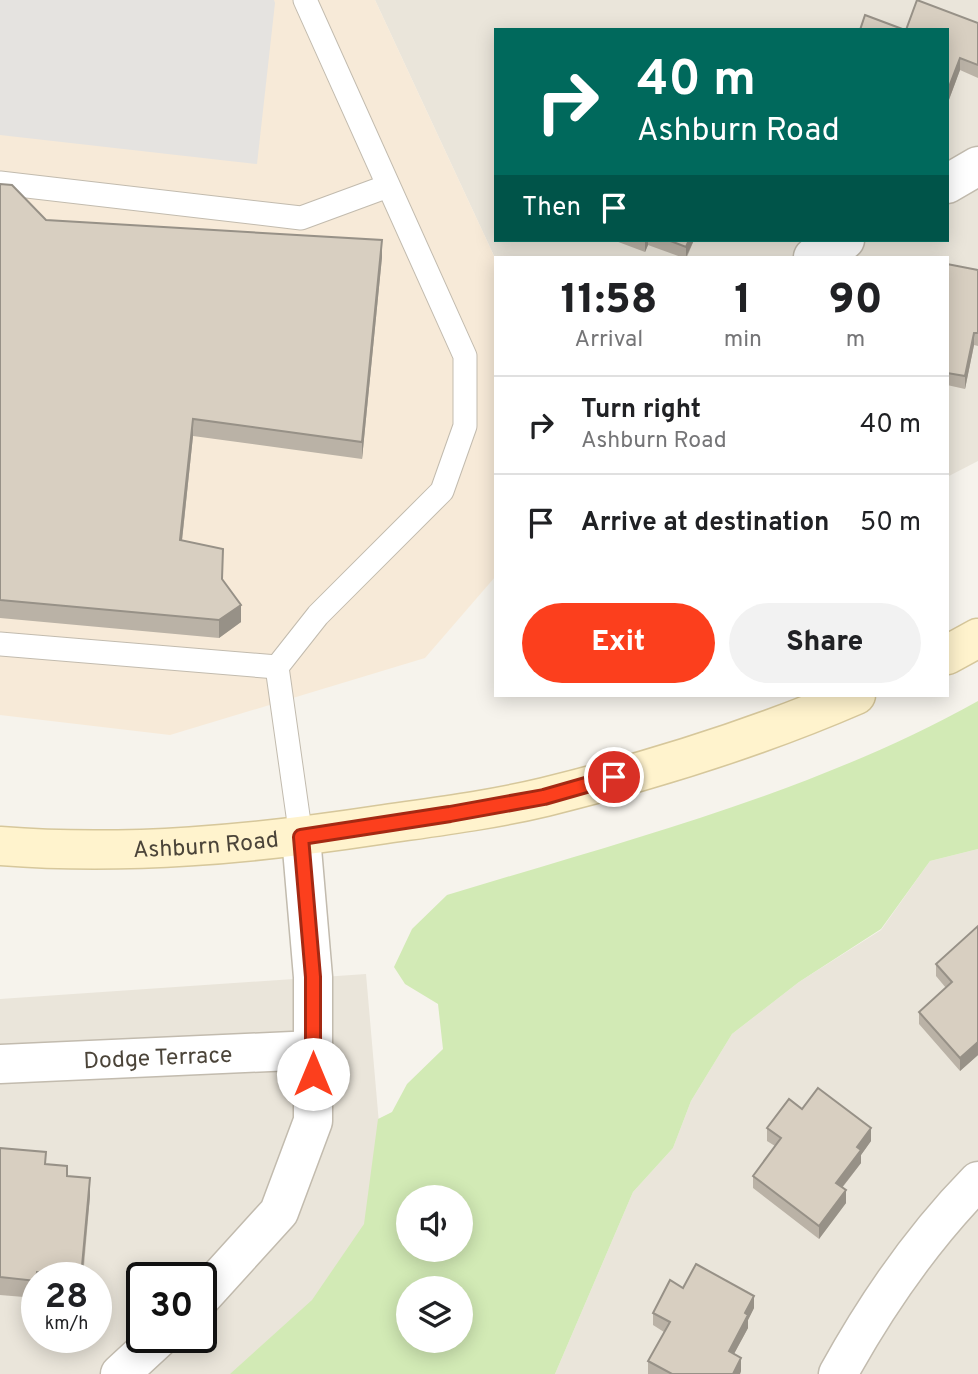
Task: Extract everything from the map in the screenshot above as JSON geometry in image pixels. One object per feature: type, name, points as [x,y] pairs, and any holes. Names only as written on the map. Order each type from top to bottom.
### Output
[{"type":"main road","points":[[949,654],[978,638]]},
{"type":"main road","name":"Ashburn Road","points":[[0,846],[48,849],[165,848],[301,837],[450,814],[544,797],[661,764],[805,717],[851,697]]},
{"type":"street","points":[[949,183],[978,166]]},
{"type":"street","points":[[815,256],[841,242]]},
{"type":"street","points":[[217,1280],[279,1212],[313,1121],[313,977],[301,837]]},
{"type":"street","name":"Dodge Terrace","points":[[0,1064],[314,1050]]},
{"type":"street","points":[[838,1374],[862,1331],[925,1242],[978,1181]]},
{"type":"street","points":[[120,1374],[143,1353]]},
{"type":"lane","points":[[301,837],[277,667],[318,615],[442,491],[465,426],[465,356],[305,0]]},
{"type":"lane","points":[[0,183],[300,218],[388,186]]},
{"type":"lane","points":[[0,644],[277,667]]},
{"type":"shaded area","points":[[0,0],[375,0],[494,256],[494,578],[425,658],[170,735],[0,715]]},
{"type":"shaded area","points":[[0,0],[274,0],[257,164],[0,135]]},
{"type":"shaded area","points":[[375,0],[978,0],[978,461],[949,476],[949,256],[494,256]]},
{"type":"shaded area","points":[[978,849],[978,1374],[555,1374],[633,1192],[673,1148],[691,1101],[732,1034],[799,982],[881,930],[930,861]]},
{"type":"shaded area","points":[[366,974],[392,1273],[295,1374],[0,1374],[0,999]]},
{"type":"green space","points":[[978,701],[978,849],[930,861],[881,929],[799,982],[732,1034],[691,1101],[673,1148],[633,1192],[555,1374],[230,1374],[312,1300],[364,1224],[378,1119],[392,1112],[407,1084],[443,1049],[438,1004],[405,984],[394,967],[412,929],[447,895],[718,812],[851,762]]},
{"type":"building","points":[[917,0],[978,23],[978,65],[960,58],[949,87],[949,28],[907,28]]},
{"type":"building","points":[[865,15],[900,28],[861,28]]},
{"type":"building","points":[[0,184],[12,185],[46,220],[382,240],[362,442],[193,419],[180,540],[223,549],[222,579],[241,605],[219,620],[0,600]]},
{"type":"building","points":[[673,242],[688,242],[686,247]]},
{"type":"building","points":[[949,264],[978,270],[978,333],[974,333],[965,376],[949,373]]},
{"type":"building","points":[[978,926],[978,1042],[960,1058],[919,1012],[952,982],[936,964]]},
{"type":"building","points":[[818,1088],[871,1128],[857,1147],[861,1150],[836,1183],[846,1190],[819,1226],[753,1176],[781,1138],[767,1128],[789,1099],[802,1109]]},
{"type":"building","points":[[0,1148],[46,1152],[45,1164],[67,1166],[67,1176],[90,1178],[82,1262],[21,1262],[21,1279],[0,1277]]},
{"type":"building","points":[[696,1264],[754,1296],[745,1313],[748,1315],[729,1351],[741,1358],[733,1374],[672,1374],[648,1361],[670,1322],[653,1313],[670,1280],[683,1288]]},
{"type":"route","points":[[313,1074],[313,977],[301,837],[544,797],[614,777]]}]
